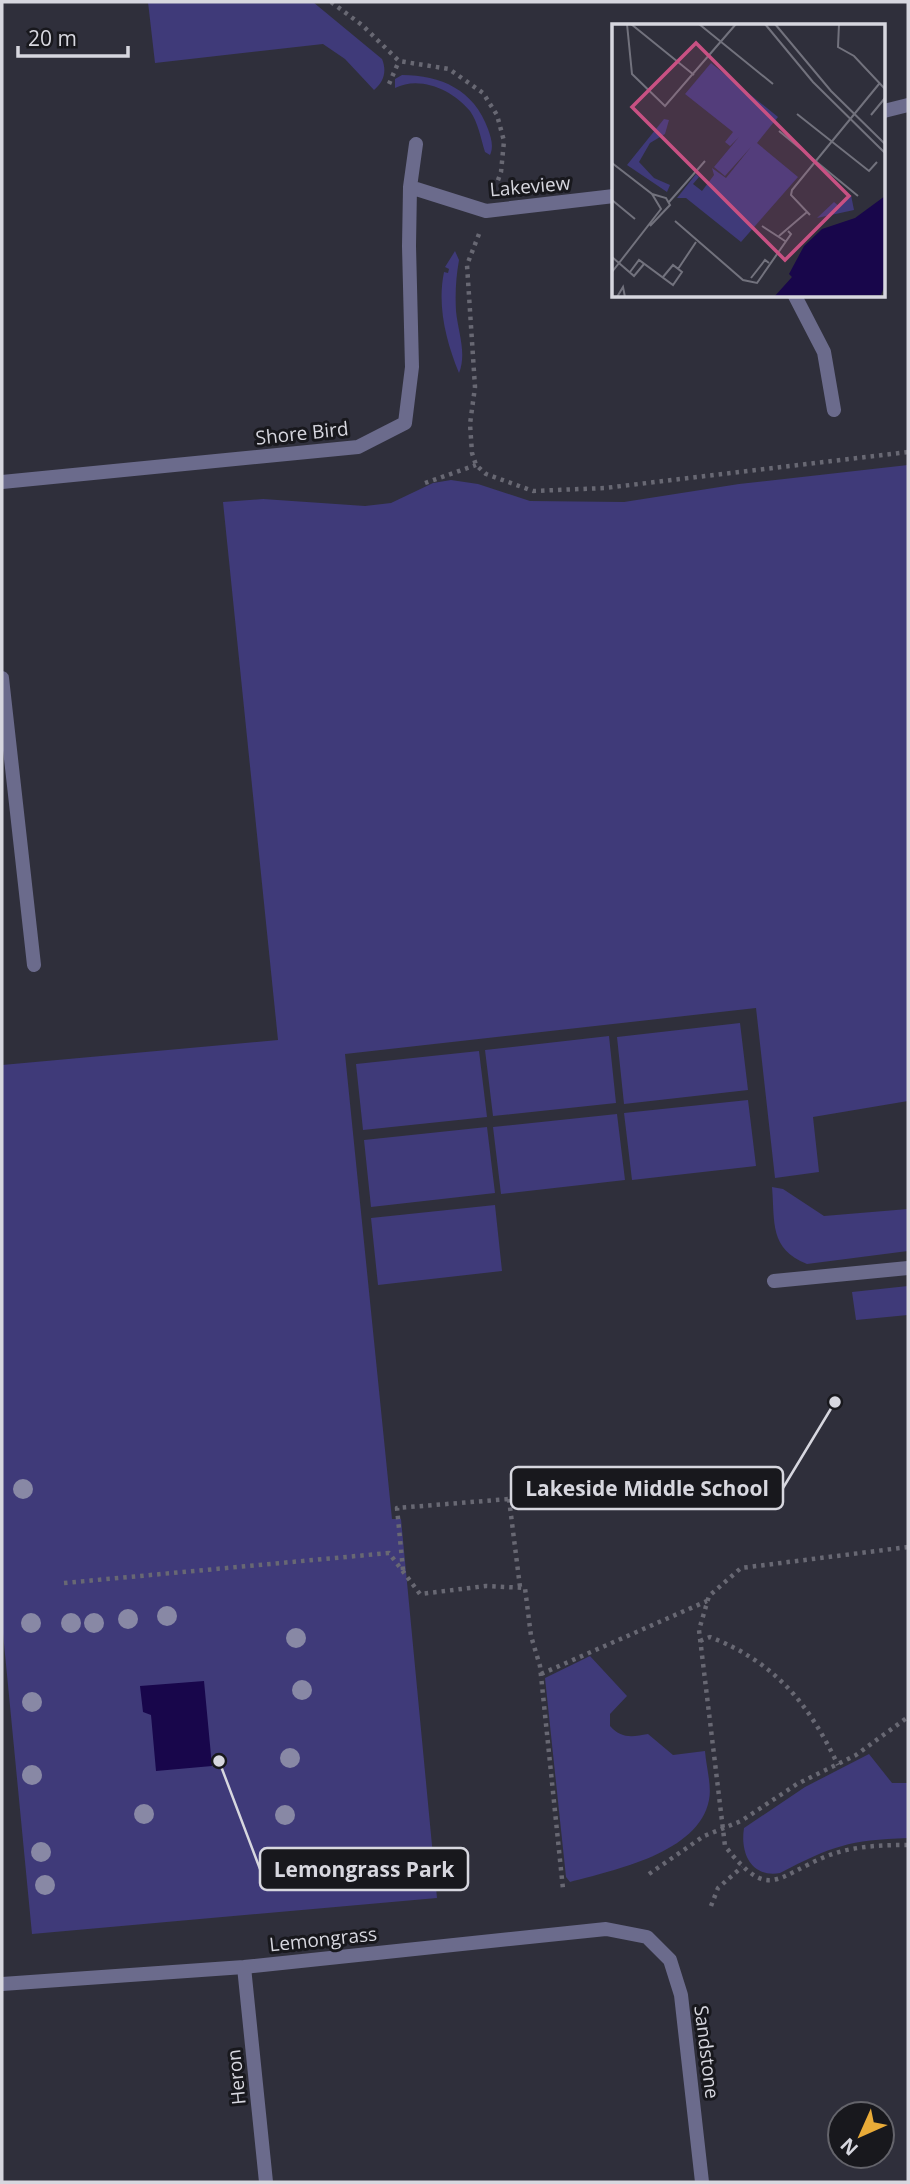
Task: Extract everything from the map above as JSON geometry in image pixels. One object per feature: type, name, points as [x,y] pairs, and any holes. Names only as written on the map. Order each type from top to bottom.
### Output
[{"type":"street","points":[[886,110],[908,104]]},
{"type":"street","name":"Shore Bird","points":[[2,482],[358,447],[405,423],[412,367],[410,187],[416,144]]},
{"type":"street","name":"Lakeview","points":[[410,187],[486,211],[612,196]]},
{"type":"street","points":[[796,298],[824,352],[834,411]]},
{"type":"street","points":[[2,678],[34,965]]},
{"type":"street","points":[[774,1281],[908,1268]]},
{"type":"street","name":"Lemongrass","points":[[2,1984],[244,1967],[606,1929],[647,1937]]},
{"type":"street","name":"Sandstone","points":[[647,1937],[670,1960],[681,1994],[702,2182]]},
{"type":"street","name":"Heron","points":[[244,1967],[266,2182]]},
{"type":"path","points":[[331,2],[362,26],[399,61],[449,69],[483,93],[497,116],[504,141],[501,172]]},
{"type":"path","points":[[389,84],[399,61]]},
{"type":"path","points":[[478,237],[467,265],[475,387],[470,424],[476,465],[486,474],[533,491],[605,488],[908,452]]},
{"type":"path","points":[[425,483],[476,465]]},
{"type":"path","points":[[403,1570],[397,1508],[509,1499],[598,1474]]},
{"type":"path","points":[[509,1499],[520,1587]]},
{"type":"path","points":[[908,1546],[741,1568],[709,1596],[699,1630],[723,1830],[726,1846],[742,1867],[760,1879],[776,1882],[825,1857],[849,1849],[908,1845]]},
{"type":"path","points":[[64,1583],[390,1553],[420,1594],[486,1586],[526,1588],[531,1636],[541,1674],[563,1889]]},
{"type":"path","points":[[541,1674],[708,1601]]},
{"type":"path","points":[[700,1641],[710,1637],[764,1665],[796,1694],[818,1722],[838,1765]]},
{"type":"path","points":[[649,1874],[704,1836],[723,1830],[797,1784],[838,1765],[895,1730],[908,1717]]},
{"type":"path","points":[[711,1906],[718,1888],[742,1867]]},
{"type":"shaded area","points":[[148,2],[313,2],[382,59],[384,76],[374,90],[345,59],[323,44],[155,63]]},
{"type":"shaded area","points":[[402,75],[443,82],[465,95],[482,115],[488,129],[492,145],[490,155],[485,152],[473,115],[463,103],[445,91],[425,84],[405,84],[395,88],[395,79]]},
{"type":"shaded area","points":[[455,251],[459,260],[456,304],[462,350],[459,373],[450,348],[442,310],[444,272],[448,273],[449,269],[445,267]]},
{"type":"shaded area","points":[[908,465],[908,1101],[813,1117],[819,1172],[775,1178],[756,1008],[345,1054],[392,1519],[401,1519],[437,1898],[32,1934],[2,1623],[2,1065],[278,1040],[223,502],[263,499],[365,506],[391,503],[433,483],[451,480],[478,484],[530,501],[624,502],[739,484]]},
{"type":"shaded area","points":[[740,1023],[748,1090],[624,1104],[617,1037]]},
{"type":"shaded area","points":[[609,1036],[616,1103],[493,1116],[485,1050]]},
{"type":"shaded area","points":[[479,1051],[487,1117],[363,1130],[356,1064]]},
{"type":"shaded area","points":[[748,1100],[756,1166],[632,1180],[624,1113]]},
{"type":"shaded area","points":[[617,1114],[625,1180],[501,1194],[493,1127]]},
{"type":"shaded area","points":[[487,1127],[495,1193],[371,1207],[364,1140]]},
{"type":"shaded area","points":[[772,1187],[783,1189],[824,1216],[908,1209],[908,1251],[807,1264],[786,1251],[780,1242],[774,1223]]},
{"type":"shaded area","points":[[495,1205],[502,1271],[378,1285],[371,1218]]},
{"type":"shaded area","points":[[908,1286],[908,1315],[856,1320],[852,1292]]},
{"type":"shaded area","points":[[590,1656],[627,1696],[610,1714],[610,1726],[628,1736],[648,1734],[673,1755],[705,1751],[710,1794],[702,1818],[672,1846],[631,1865],[570,1882],[566,1877],[545,1678]]},
{"type":"shaded area","points":[[204,1681],[212,1766],[156,1771],[151,1715],[143,1712],[140,1686]]},
{"type":"shaded area","points":[[869,1754],[892,1783],[908,1783],[908,1838],[841,1846],[780,1873],[770,1874],[755,1868],[746,1855],[744,1828],[805,1787]]},
{"type":"place","name":"Lakeside Middle School","points":[[835,1402]]},
{"type":"place","name":"Lemongrass Park","points":[[219,1761]]}]
